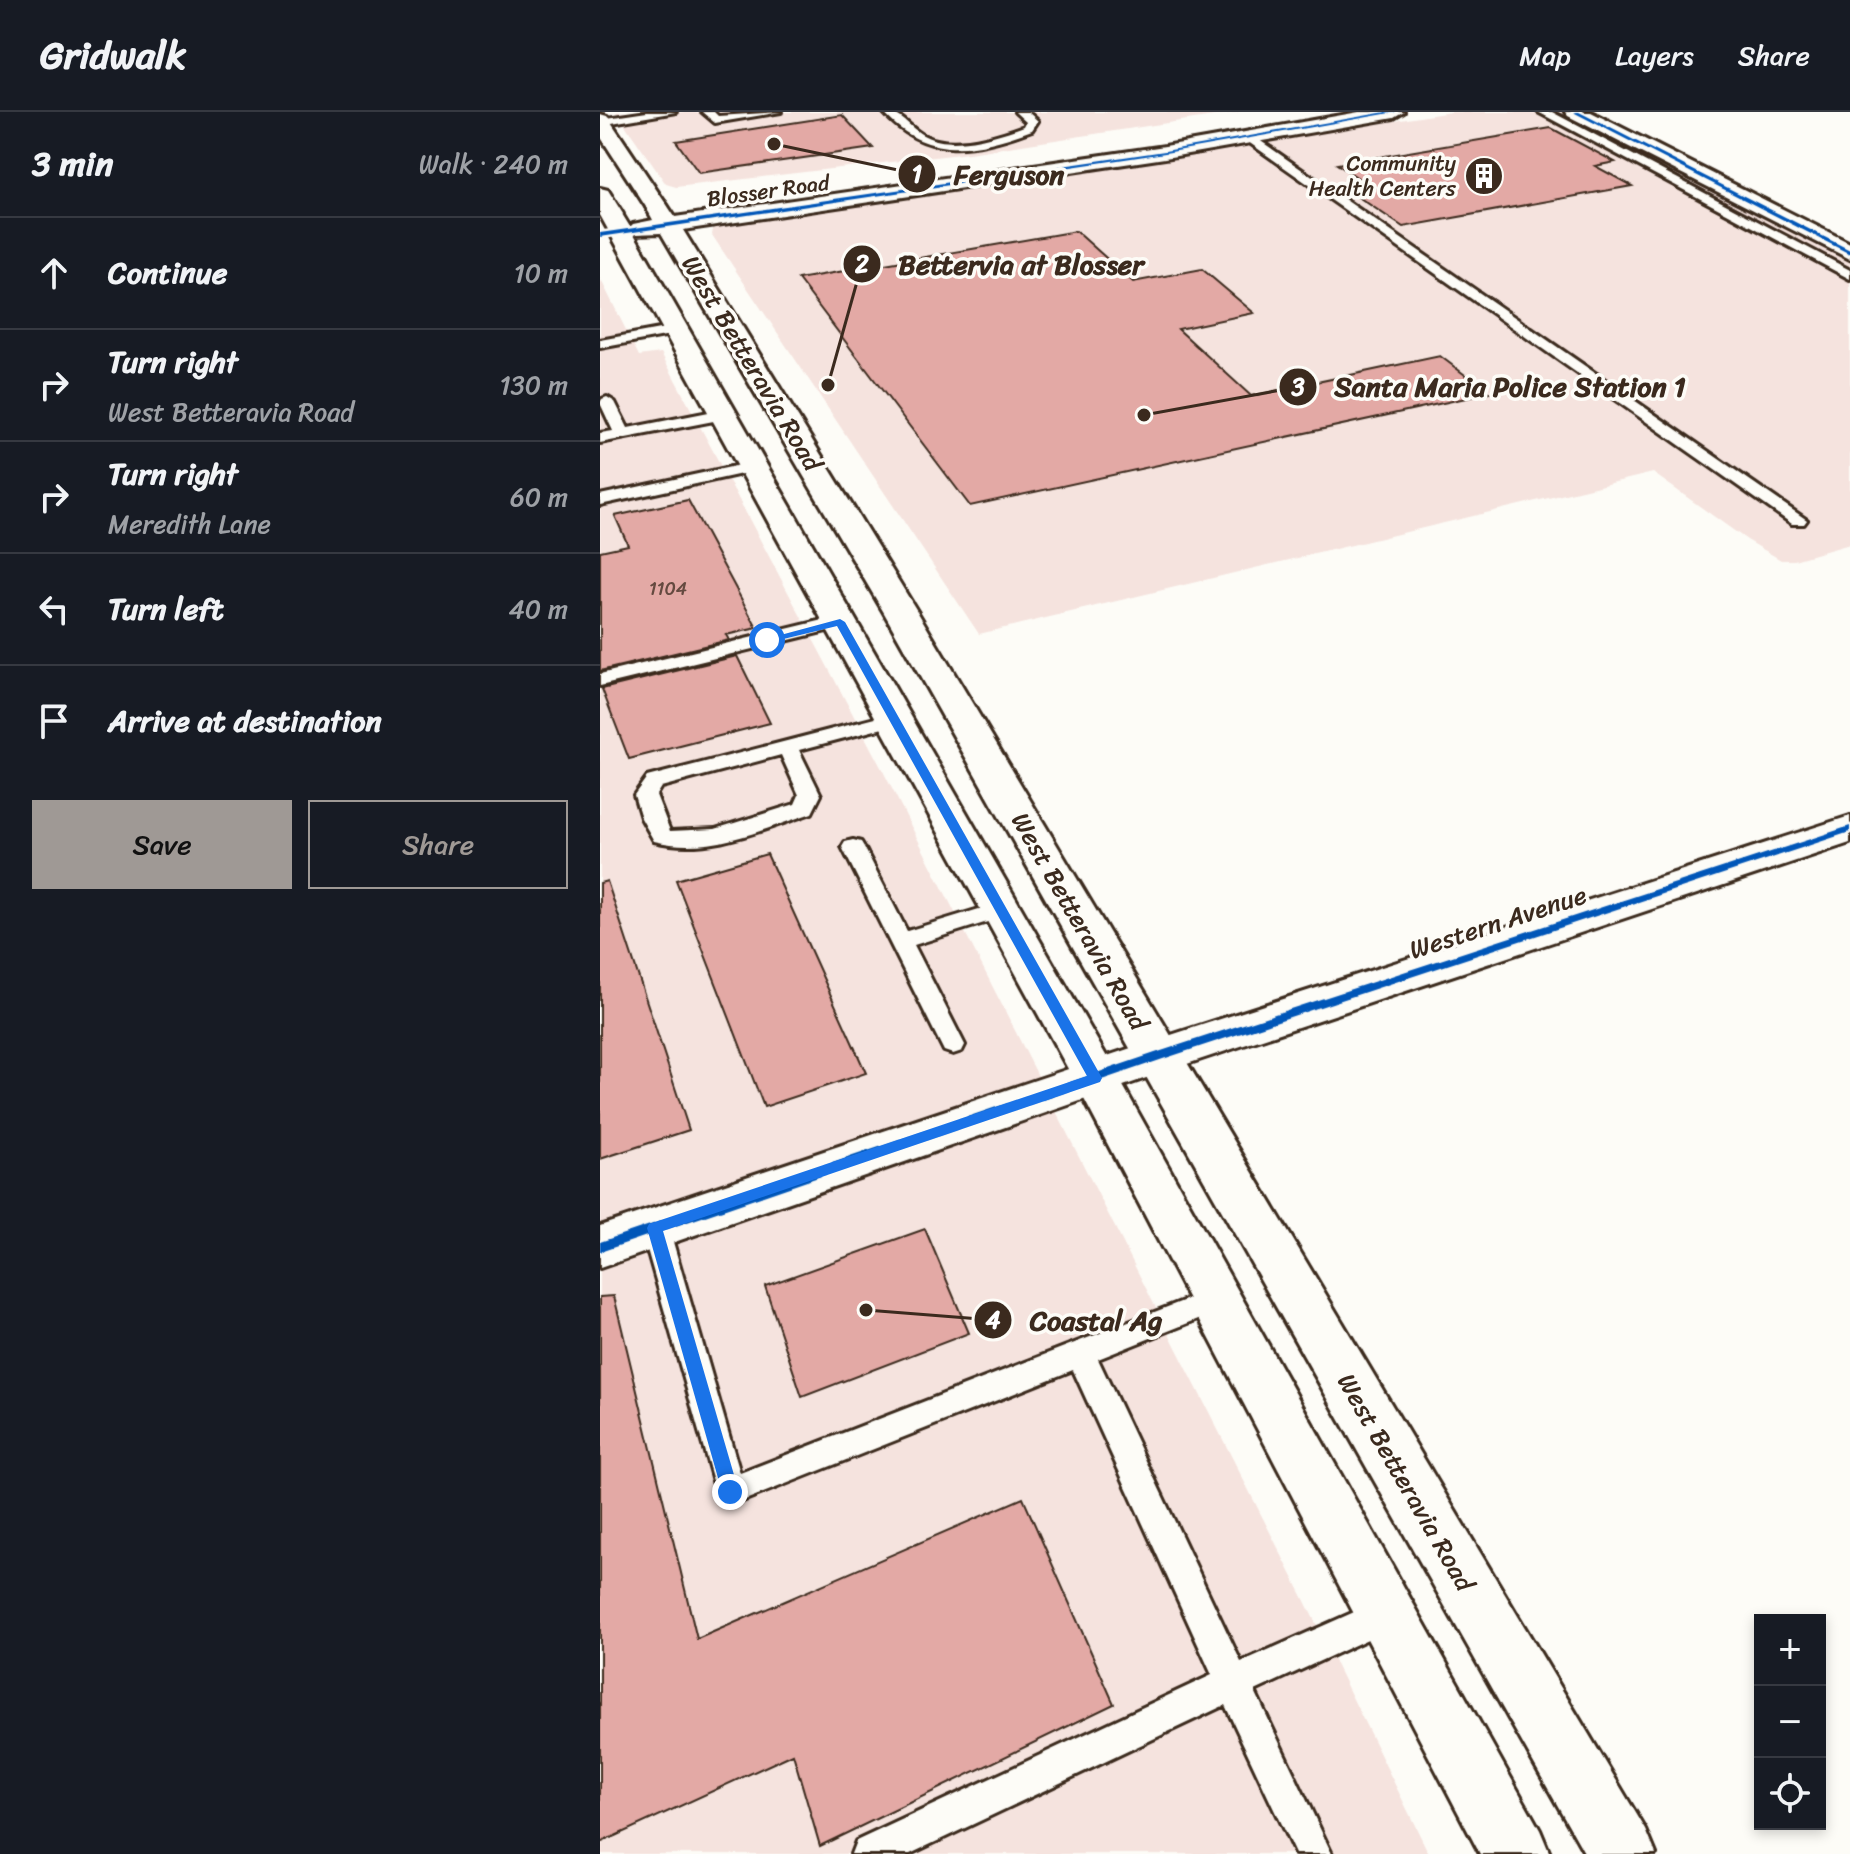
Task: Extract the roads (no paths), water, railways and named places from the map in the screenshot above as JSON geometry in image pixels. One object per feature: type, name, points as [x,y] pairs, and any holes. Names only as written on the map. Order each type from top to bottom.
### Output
[{"type":"main road","name":"Blosser Road","points":[[623,218],[1308,112]]},
{"type":"main road","name":"Blosser Road","points":[[623,218],[1248,137],[1394,112]]},
{"type":"main road","points":[[1575,112],[1850,252]]},
{"type":"main road","name":"West Betteravia Road","points":[[601,121],[623,218],[676,330],[1096,1078],[1516,1854]]},
{"type":"main road","name":"West Betteravia Road","points":[[623,218],[900,611],[1622,1854]]},
{"type":"main road","name":"Western Avenue","points":[[600,1247],[1159,1056],[1850,829]]},
{"type":"lane","points":[[601,121],[670,112]]},
{"type":"lane","points":[[708,112],[715,120],[734,115],[775,112]]},
{"type":"lane","points":[[889,112],[926,141],[995,145],[1028,128],[1032,121],[1021,112]]},
{"type":"lane","points":[[1544,112],[1850,275]]},
{"type":"lane","points":[[1248,137],[1798,520]]},
{"type":"lane","points":[[600,344],[676,330]]},
{"type":"lane","points":[[607,402],[623,434]]},
{"type":"lane","points":[[600,438],[724,414]]},
{"type":"lane","points":[[600,500],[754,467]]},
{"type":"lane","points":[[600,680],[840,622]]},
{"type":"lane","points":[[787,747],[810,795],[804,808],[729,831],[679,841],[662,836],[645,795],[654,782],[787,747],[895,719]]},
{"type":"lane","points":[[853,847],[953,1045]]},
{"type":"lane","points":[[900,941],[1002,910]]},
{"type":"lane","points":[[655,1228],[730,1492],[1216,1300]]},
{"type":"lane","points":[[1081,1354],[1314,1854]]},
{"type":"lane","points":[[869,1854],[1386,1614]]},
{"type":"place","name":"Ferguson","points":[[774,144]]},
{"type":"place","name":"Community Health Centers","points":[[1484,176]]},
{"type":"place","name":"Bettervia at Blosser","points":[[828,385]]},
{"type":"place","name":"Santa Maria Police Station 1","points":[[1144,415]]},
{"type":"place","name":"Coastal Ag","points":[[866,1310]]}]
